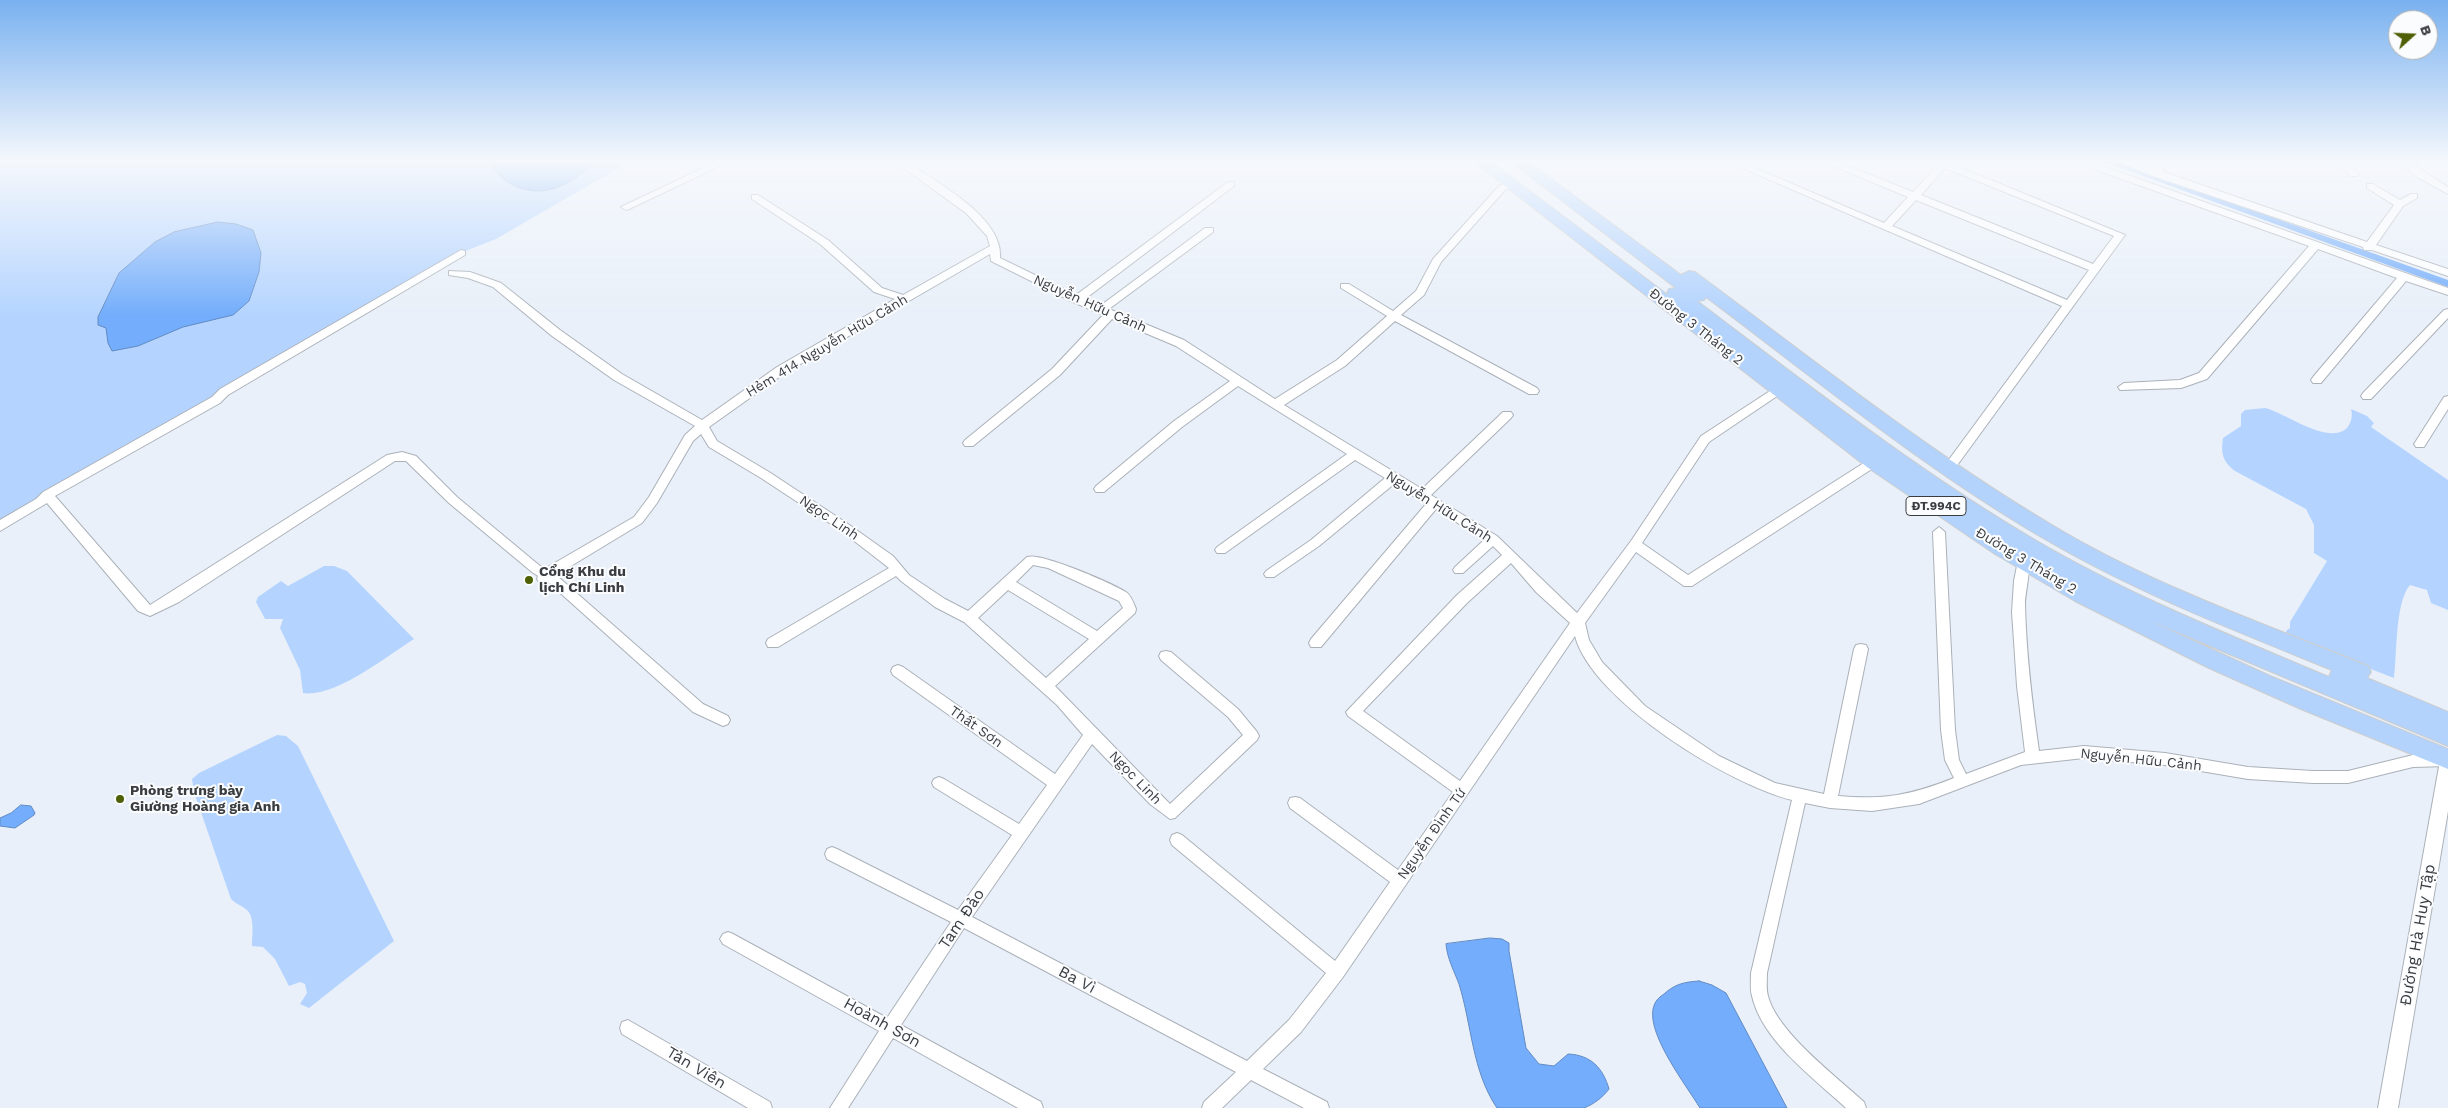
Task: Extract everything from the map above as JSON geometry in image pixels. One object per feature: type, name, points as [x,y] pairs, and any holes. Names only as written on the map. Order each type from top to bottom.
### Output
[{"type":"main road","name":"Đường 3 Tháng 2","points":[[1548,213],[1874,462],[1955,519],[2024,561],[2081,594],[2168,639],[2359,724],[2448,760]]},
{"type":"main road","name":"Đường 3 Tháng 2","points":[[1566,213],[1859,433],[1938,489],[2029,546],[2152,612],[2448,737]]},
{"type":"main road","name":"Đường 3 Tháng 2","points":[[1595,213],[1889,439],[1951,483],[2041,538],[2160,601],[2448,722]]},
{"type":"main road","name":"Đường 3 Tháng 2","points":[[1599,213],[1949,468],[2056,536],[2178,598],[2448,707]]},
{"type":"street","points":[[778,213],[824,242],[878,290],[904,299]]},
{"type":"street","name":"Nguyễn Hữu Cảnh","points":[[972,213],[990,232],[996,248],[995,259],[1077,300],[1180,343],[1275,405],[1493,539],[1541,588],[1578,622],[1583,641],[1597,666],[1640,710],[1714,760],[1773,789],[1830,802],[1872,805],[1919,798],[2021,759],[2084,752],[2165,759],[2248,773],[2322,777],[2348,777],[2413,761],[2448,760]]},
{"type":"street","points":[[1077,300],[1193,213]]},
{"type":"street","points":[[1275,405],[1341,363],[1420,293],[1437,261],[1480,213]]},
{"type":"street","points":[[1852,213],[2069,305]]},
{"type":"street","points":[[1886,227],[1900,213]]},
{"type":"street","points":[[1957,213],[2095,269]]},
{"type":"street","points":[[1949,468],[2120,235],[2065,213]]},
{"type":"street","points":[[2225,213],[2448,292]]},
{"type":"street","points":[[2270,213],[2448,273]]},
{"type":"street","points":[[2369,246],[2394,213]]},
{"type":"street","points":[[969,443],[1056,372],[1105,312],[1209,230]]},
{"type":"street","points":[[2124,387],[2181,384],[2202,376],[2316,245]]},
{"type":"street","name":"Hẻm 414 Nguyễn Hữu Cảnh","points":[[545,577],[638,520],[653,500],[689,438],[703,426],[781,370],[996,248]]},
{"type":"street","points":[[0,526],[40,502],[47,495],[216,400],[224,392],[461,253]]},
{"type":"street","name":"Ngọc Linh","points":[[453,273],[470,275],[497,285],[556,333],[618,377],[703,426],[713,444],[765,475],[844,527],[888,559],[905,578],[940,603],[969,618],[1046,686],[1155,800],[1170,812],[1252,736],[1233,713],[1166,656]]},
{"type":"street","points":[[2317,380],[2404,276]]},
{"type":"street","points":[[1345,286],[1394,316],[1533,391]]},
{"type":"street","points":[[2367,396],[2448,312]]},
{"type":"street","points":[[1100,488],[1178,424],[1238,380]]},
{"type":"street","name":"Nguyễn Đình Tứ","points":[[1210,1108],[1251,1071],[1295,1026],[1337,972],[1578,622],[1636,544],[1705,439],[1780,390]]},
{"type":"street","points":[[2420,444],[2448,400]]},
{"type":"street","points":[[1422,496],[1507,415]]},
{"type":"street","points":[[1221,550],[1355,454]]},
{"type":"street","points":[[47,495],[143,607],[150,611],[174,598],[391,458],[398,455],[412,459],[452,500],[698,708],[723,720]]},
{"type":"street","points":[[1636,544],[1688,582],[1874,462]]},
{"type":"street","points":[[1270,574],[1314,543],[1393,478]]},
{"type":"street","points":[[1316,643],[1434,504]]},
{"type":"street","points":[[1938,532],[1948,730],[1952,760],[1963,782]]},
{"type":"street","points":[[1459,570],[1493,539]]},
{"type":"street","points":[[1462,790],[1353,712],[1462,599],[1511,556]]},
{"type":"street","points":[[969,618],[1031,560],[1050,564],[1124,597],[1130,609],[1046,686]]},
{"type":"street","points":[[2024,561],[2020,574],[2018,600],[2025,706],[2033,758]]},
{"type":"street","points":[[773,643],[897,569]]},
{"type":"street","points":[[1007,583],[1098,638]]},
{"type":"street","points":[[1830,802],[1861,649]]},
{"type":"street","name":"Thất Sơn","points":[[898,671],[1055,782]]},
{"type":"street","name":"Tam Đảo","points":[[838,1108],[961,919],[1055,782],[1092,734]]},
{"type":"street","name":"Đường Hà Huy Tập","points":[[2388,1108],[2448,760]]},
{"type":"street","points":[[939,784],[1021,833]]},
{"type":"street","points":[[1800,795],[1759,973],[1760,998],[1767,1014],[1783,1037],[1858,1108]]},
{"type":"street","points":[[1295,803],[1400,880]]},
{"type":"street","points":[[1177,840],[1337,972]]},
{"type":"street","name":"Ba Vì","points":[[832,854],[961,919],[1321,1108]]},
{"type":"street","name":"Hoành Sơn","points":[[728,939],[1035,1108]]},
{"type":"street","name":"Tản Viên","points":[[628,1028],[764,1108]]},
{"type":"shaded area","points":[[0,213],[542,213],[496,239],[463,252],[0,523]]},
{"type":"shaded area","points":[[2265,408],[2318,431],[2329,433],[2339,432],[2347,428],[2350,424],[2351,409],[2367,416],[2374,423],[2371,427],[2448,480],[2448,610],[2431,603],[2427,590],[2410,585],[2405,593],[2399,616],[2394,678],[2288,637],[2286,631],[2290,628],[2290,622],[2327,561],[2314,553],[2314,525],[2306,509],[2235,471],[2227,464],[2222,452],[2223,438],[2241,426],[2241,414],[2245,410]]},
{"type":"shaded area","points":[[324,566],[334,566],[347,571],[414,639],[345,683],[316,693],[303,693],[300,670],[280,628],[283,619],[265,619],[256,602],[258,597],[281,581],[288,586]]},
{"type":"shaded area","points":[[277,735],[286,736],[298,746],[394,941],[309,1008],[300,1004],[307,993],[305,984],[300,982],[289,986],[275,959],[263,947],[252,946],[250,913],[231,899],[194,792],[192,779],[199,773]]},
{"type":"water","points":[[218,222],[236,224],[253,230],[261,253],[259,272],[249,301],[233,315],[183,327],[138,346],[112,351],[108,343],[106,328],[98,325],[98,317],[119,273],[155,242],[174,232]]},
{"type":"water","points":[[21,805],[31,806],[35,813],[34,815],[15,828],[0,826],[0,818],[11,813]]},
{"type":"water","points":[[1490,938],[1502,939],[1509,943],[1526,1048],[1539,1064],[1554,1066],[1568,1054],[1583,1057],[1595,1064],[1603,1075],[1609,1089],[1594,1103],[1584,1108],[1497,1108],[1482,1079],[1477,1064],[1459,984],[1449,959],[1446,944]]},
{"type":"water","points":[[1699,981],[1712,985],[1726,993],[1787,1108],[1700,1108],[1669,1060],[1656,1033],[1653,1020],[1653,1009],[1660,997],[1676,986]]},
{"type":"waterway","points":[[2250,213],[2448,284]]},
{"type":"place","name":"Cổng Khu du lịch Chí Linh","points":[[529,580]]},
{"type":"place","name":"Phòng trưng bày Giường Hoàng gia Anh","points":[[120,799]]}]
